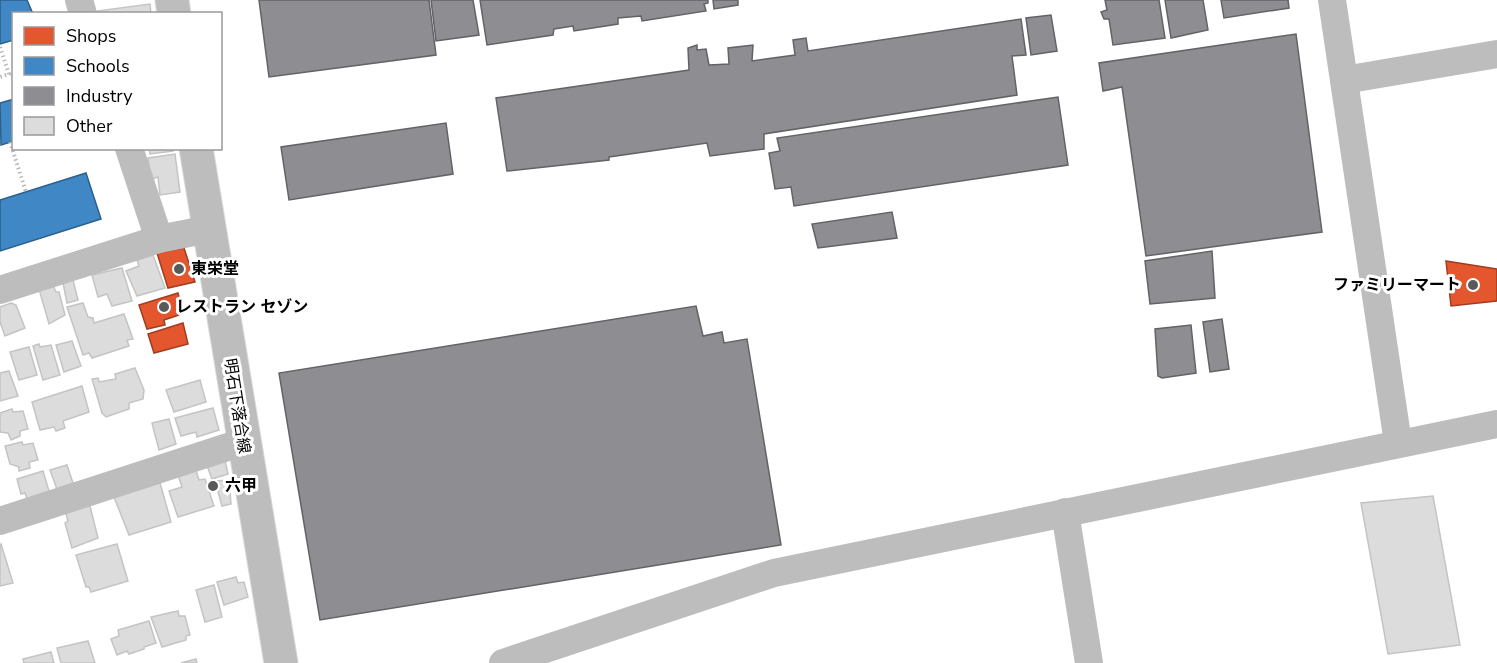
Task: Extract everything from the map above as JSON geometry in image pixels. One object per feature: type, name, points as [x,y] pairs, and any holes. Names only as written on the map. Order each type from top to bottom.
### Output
[{"type":"main road","name":"明石下落合線","points":[[196,150],[281,663]]},
{"type":"street","points":[[1332,0],[1398,443]]},
{"type":"street","points":[[1344,80],[1497,54]]},
{"type":"street","points":[[130,150],[159,239]]},
{"type":"street","points":[[0,290],[159,239],[209,229]]},
{"type":"street","points":[[503,663],[774,573],[1497,424]]},
{"type":"street","points":[[0,522],[243,442]]},
{"type":"street","points":[[1065,512],[1089,663]]},
{"type":"path","points":[[0,47],[9,74],[0,77]]},
{"type":"path","points":[[10,142],[12,148]]},
{"type":"path","points":[[13,150],[26,192]]},
{"type":"building: Shops","points":[[184,248],[195,282],[168,288],[157,253]]},
{"type":"building: Shops","name":"ファミリーマート","points":[[1446,261],[1497,269],[1497,301],[1451,306]]},
{"type":"building: Shops","points":[[178,293],[182,311],[178,311],[179,315],[164,320],[165,325],[147,329],[139,305]]},
{"type":"building: Shops","points":[[183,323],[188,344],[154,353],[148,334]]},
{"type":"building: Schools","points":[[0,0],[27,0],[32,12],[12,12],[12,41],[0,44]]},
{"type":"building: Schools","points":[[12,100],[12,142],[1,145],[0,103]]},
{"type":"building: Schools","points":[[86,173],[101,219],[0,251],[0,200]]},
{"type":"building: Industry","points":[[259,0],[429,0],[436,55],[269,77]]},
{"type":"building: Industry","points":[[431,0],[473,0],[479,35],[436,41]]},
{"type":"building: Industry","points":[[480,0],[708,0],[708,3],[704,4],[706,11],[642,21],[641,16],[618,18],[618,24],[574,31],[573,26],[554,29],[553,35],[487,45]]},
{"type":"building: Industry","points":[[713,0],[738,0],[738,5],[714,9]]},
{"type":"building: Industry","points":[[1105,0],[1159,0],[1165,38],[1113,45],[1109,19],[1104,19],[1101,12],[1107,10]]},
{"type":"building: Industry","points":[[1165,0],[1203,0],[1208,30],[1171,38]]},
{"type":"building: Industry","points":[[1221,0],[1288,0],[1289,8],[1224,18]]},
{"type":"building: Industry","points":[[1051,15],[1057,51],[1031,55],[1026,18]]},
{"type":"building: Industry","points":[[1021,19],[1026,55],[1012,56],[1017,95],[764,134],[764,149],[710,156],[707,143],[609,157],[609,160],[507,171],[496,98],[689,70],[688,48],[697,45],[697,50],[706,49],[709,65],[729,64],[728,48],[753,45],[752,61],[795,55],[793,40],[806,38],[808,51]]},
{"type":"building: Industry","points":[[1296,34],[1322,232],[1146,256],[1122,87],[1103,91],[1099,63]]},
{"type":"building: Industry","points":[[1058,97],[1068,165],[794,206],[791,187],[775,189],[769,153],[780,151],[777,138]]},
{"type":"building: Industry","points":[[446,123],[453,174],[289,200],[281,147]]},
{"type":"building: Industry","points":[[892,212],[897,238],[818,248],[812,224]]},
{"type":"building: Industry","points":[[1212,251],[1215,298],[1150,304],[1145,261]]},
{"type":"building: Industry","points":[[696,306],[703,336],[722,332],[724,343],[747,339],[781,545],[320,620],[279,373]]},
{"type":"building: Industry","points":[[1222,319],[1229,369],[1210,372],[1203,322]]},
{"type":"building: Industry","points":[[1191,325],[1196,373],[1162,378],[1158,376],[1155,329]]},
{"type":"building: Other","points":[[150,4],[151,12],[97,12]]},
{"type":"building: Other","points":[[149,150],[173,150],[173,151],[150,154]]},
{"type":"building: Other","points":[[175,154],[180,192],[160,195],[158,177],[151,179],[148,158]]},
{"type":"building: Other","points":[[153,255],[165,288],[137,296],[126,271],[139,266],[137,260]]},
{"type":"building: Other","points":[[122,268],[132,301],[112,306],[107,294],[98,297],[92,275]]},
{"type":"building: Other","points":[[73,280],[78,300],[67,303],[63,283]]},
{"type":"building: Other","points":[[53,285],[56,292],[59,292],[65,315],[49,324],[39,289]]},
{"type":"building: Other","points":[[11,303],[16,305],[25,328],[5,336],[0,322],[0,307]]},
{"type":"building: Other","points":[[83,303],[88,317],[93,318],[94,323],[124,314],[133,339],[127,340],[129,346],[92,358],[89,353],[83,355],[67,307]]},
{"type":"building: Other","points":[[72,341],[81,366],[64,372],[56,345]]},
{"type":"building: Other","points":[[39,344],[40,347],[51,345],[60,375],[43,380],[33,346]]},
{"type":"building: Other","points":[[29,347],[37,375],[19,380],[10,352]]},
{"type":"building: Other","points":[[135,368],[144,390],[143,399],[129,403],[129,409],[106,417],[102,413],[92,379],[98,378],[99,382],[116,379],[115,374]]},
{"type":"building: Other","points":[[9,371],[18,396],[0,401],[0,373]]},
{"type":"building: Other","points":[[200,380],[206,402],[174,412],[166,390]]},
{"type":"building: Other","points":[[82,386],[89,412],[63,421],[65,428],[56,431],[54,427],[40,430],[32,402]]},
{"type":"building: Other","points":[[213,408],[219,430],[197,437],[196,432],[181,436],[175,418]]},
{"type":"building: Other","points":[[12,409],[13,412],[23,411],[28,429],[20,431],[20,436],[11,440],[8,433],[0,432],[0,413]]},
{"type":"building: Other","points":[[169,419],[176,444],[159,450],[152,423]]},
{"type":"building: Other","points":[[22,442],[23,445],[33,443],[38,460],[29,462],[30,468],[19,471],[19,467],[10,464],[5,446]]},
{"type":"building: Other","points":[[224,456],[228,474],[212,479],[206,463]]},
{"type":"building: Other","points":[[67,465],[73,483],[57,489],[50,470]]},
{"type":"building: Other","points":[[195,467],[199,480],[205,479],[214,506],[178,517],[169,491],[182,487],[177,472]]},
{"type":"building: Other","points":[[43,471],[49,491],[27,499],[25,493],[21,494],[17,479]]},
{"type":"building: Other","points":[[229,480],[231,504],[222,506],[215,481]]},
{"type":"building: Other","points":[[160,483],[171,522],[129,535],[114,497]]},
{"type":"building: Other","points":[[1433,496],[1460,645],[1388,654],[1361,503]]},
{"type":"building: Other","points":[[89,502],[98,538],[72,548],[65,523],[68,521],[65,510]]},
{"type":"building: Other","points":[[117,544],[128,581],[91,592],[89,587],[86,587],[76,555]]},
{"type":"building: Other","points":[[0,545],[13,583],[0,586]]},
{"type":"building: Other","points":[[236,577],[238,583],[244,582],[248,597],[224,605],[217,582]]},
{"type":"building: Other","points":[[214,585],[222,617],[205,622],[196,590]]},
{"type":"building: Other","points":[[178,611],[179,616],[185,616],[190,635],[186,636],[186,640],[162,647],[151,617]]},
{"type":"building: Other","points":[[149,621],[156,643],[129,654],[127,651],[117,655],[111,639],[119,636],[118,630]]},
{"type":"building: Other","points":[[88,641],[95,663],[61,663],[57,648]]},
{"type":"building: Other","points":[[51,652],[54,663],[24,663],[23,659]]},
{"type":"building: Other","points":[[196,659],[197,663],[181,663]]},
{"type":"place","name":"東栄堂","points":[[179,269]]},
{"type":"place","name":"ファミリーマート","points":[[1473,285]]},
{"type":"place","name":"レストラン セゾン","points":[[164,307]]},
{"type":"place","name":"六甲","points":[[213,486]]}]
